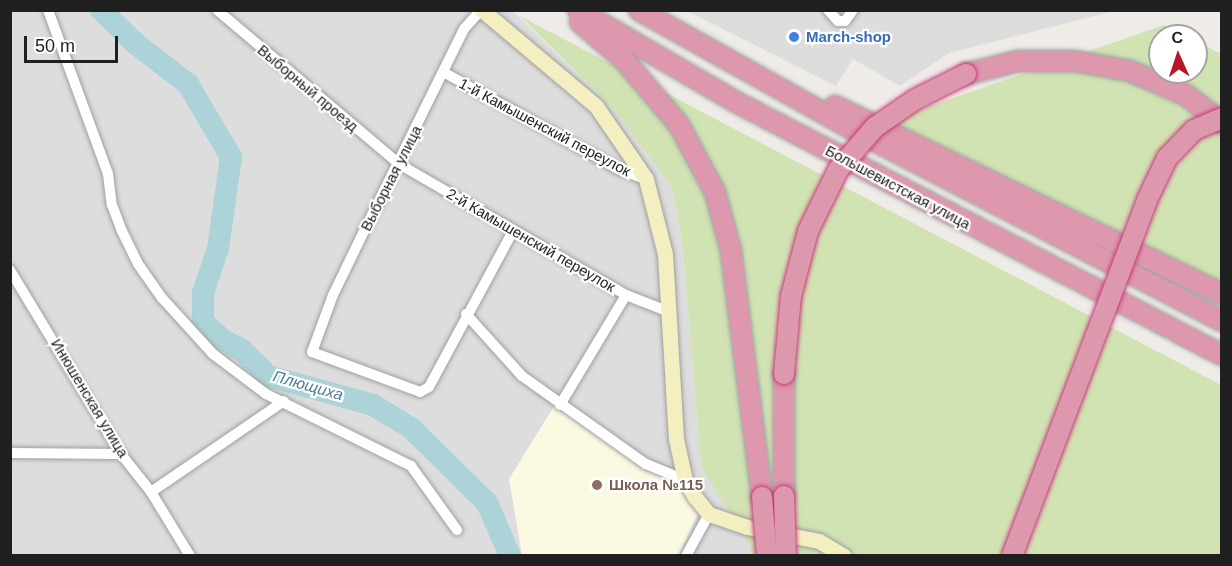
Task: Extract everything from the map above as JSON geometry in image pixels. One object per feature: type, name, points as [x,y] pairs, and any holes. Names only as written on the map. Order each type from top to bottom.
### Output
[{"type":"highway","points":[[567,10],[626,62],[680,125],[715,192],[731,251],[762,497],[767,555]]},
{"type":"highway","name":"Большевистская улица","points":[[578,10],[738,103],[1221,355]]},
{"type":"highway","name":"Большевистская улица","points":[[639,10],[872,140],[1221,321]]},
{"type":"highway","points":[[676,31],[1221,294]]},
{"type":"highway","points":[[786,555],[784,374],[791,296],[808,231],[838,170],[875,127],[916,99],[966,74],[1018,61],[1075,61],[1130,71],[1186,95],[1221,120]]},
{"type":"highway","points":[[1012,555],[1147,200],[1167,158],[1194,130],[1221,120]]},
{"type":"street","points":[[48,10],[108,174],[112,205],[138,264],[186,327],[213,354],[266,394],[284,401],[347,437],[411,466],[457,530]]},
{"type":"street","name":"Выборный проезд","points":[[217,10],[399,164]]},
{"type":"street","points":[[482,10],[596,106],[646,179],[664,244],[676,439],[685,480],[709,514],[747,527],[819,541],[844,555]]},
{"type":"street","name":"Выборная улица","points":[[466,314],[429,387],[420,392],[312,352],[333,295],[445,73],[464,29],[482,10]]},
{"type":"street","points":[[830,14],[844,21],[853,10]]},
{"type":"street","name":"1-й Камышенский переулок","points":[[445,73],[618,169],[646,179]]},
{"type":"street","name":"2-й Камышенский переулок","points":[[399,164],[626,295],[667,311]]},
{"type":"street","points":[[513,231],[466,314],[522,376],[560,405],[646,464],[685,480]]},
{"type":"street","name":"Инюшенская улица","points":[[10,270],[121,454],[151,492],[190,555]]},
{"type":"street","points":[[560,405],[626,295]]},
{"type":"street","points":[[151,492],[284,401]]},
{"type":"street","points":[[10,453],[121,454]]},
{"type":"street","points":[[686,555],[709,514]]},
{"type":"shaded area","points":[[512,10],[611,106],[672,187],[682,239],[701,466],[750,545],[751,555],[11,555],[10,11]]},
{"type":"shaded area","points":[[687,11],[1114,11],[949,53],[900,86],[853,59],[836,86]]},
{"type":"shaded area","name":"Школа №115","points":[[556,403],[694,491],[699,511],[679,555],[522,555],[509,479]]},
{"type":"green space","points":[[520,16],[1221,385],[1221,555],[751,555],[750,545],[701,466],[682,239],[672,187],[611,106]]},
{"type":"green space","points":[[1148,31],[1148,84],[1208,84],[1208,47],[1221,54],[1221,302],[878,124]]},
{"type":"waterway","name":"Плющиха","points":[[101,10],[136,44],[188,84],[231,157],[218,248],[203,293],[203,322],[223,340],[241,349],[268,376],[373,405],[411,428],[487,503],[510,556]]},
{"type":"place","name":"March-shop","points":[[794,37]]},
{"type":"place","name":"Школа №115","points":[[597,485]]}]
